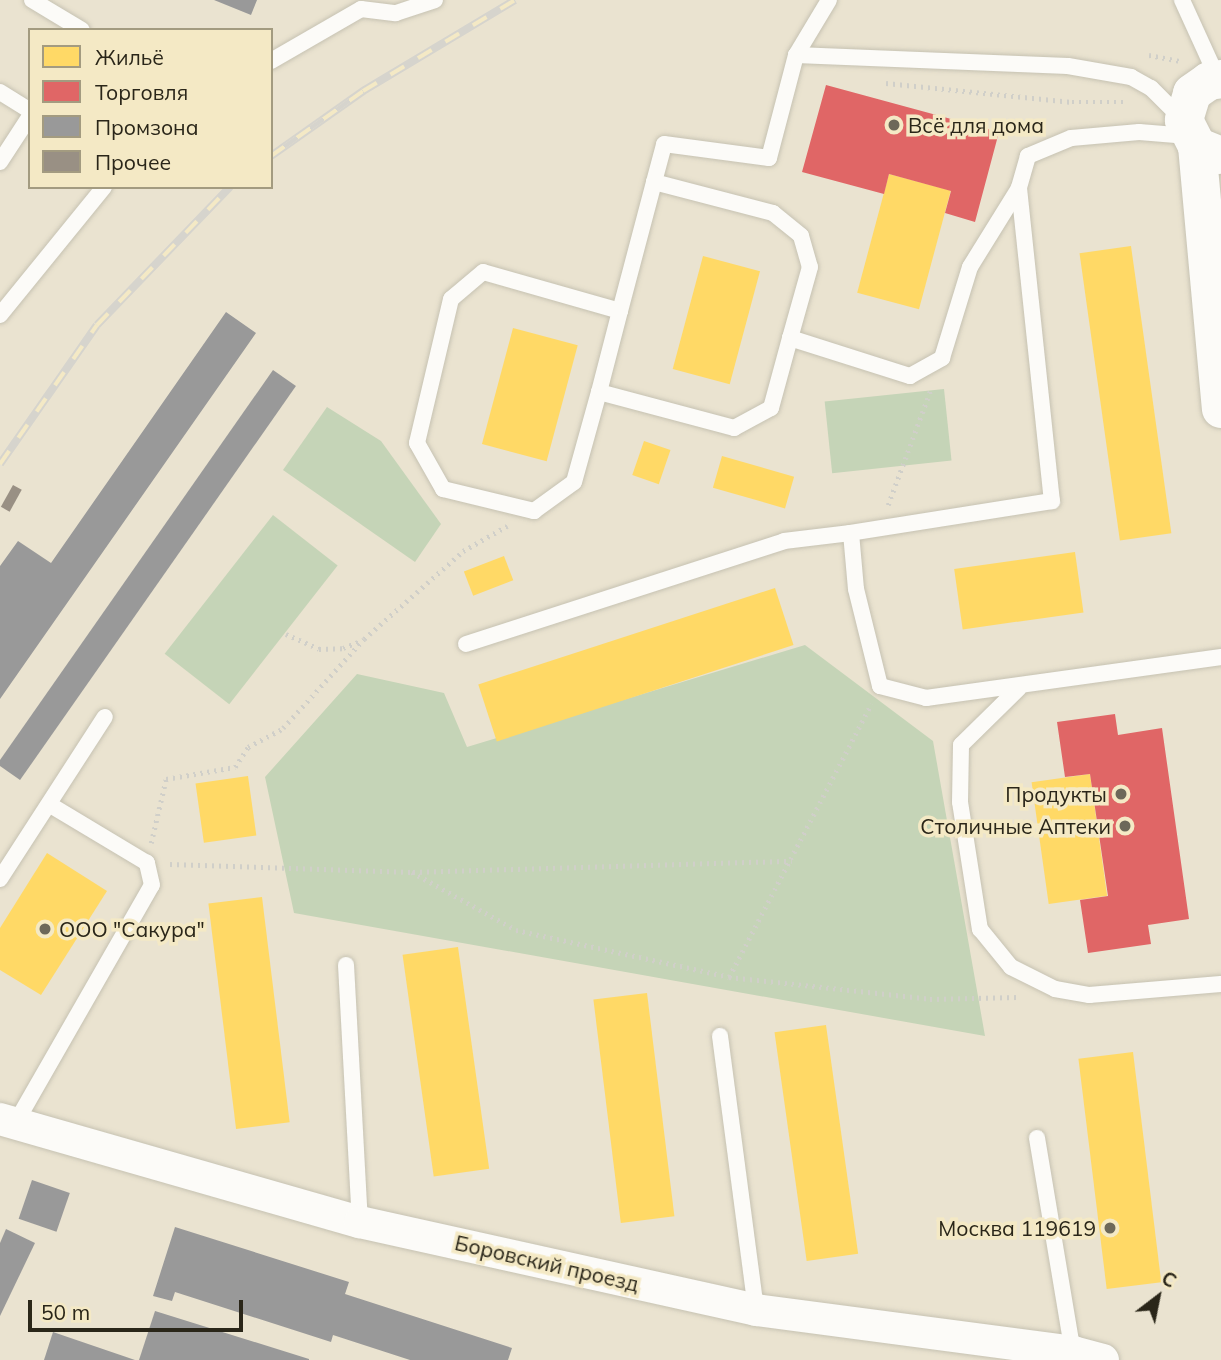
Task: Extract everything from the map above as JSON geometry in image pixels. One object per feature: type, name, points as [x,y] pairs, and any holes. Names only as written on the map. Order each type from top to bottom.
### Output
[{"type":"street","points":[[1208,74],[1192,93],[1201,151],[1221,409]]},
{"type":"street","name":"Боровский проезд","points":[[7,1122],[360,1222],[756,1310],[1088,1356]]},
{"type":"lane","points":[[32,0],[79,28]]},
{"type":"lane","points":[[273,60],[361,9],[396,13],[435,0]]},
{"type":"lane","points":[[620,311],[483,272],[451,299],[417,443],[443,489],[534,511],[574,482],[599,391],[664,144],[769,159],[796,55],[829,0]]},
{"type":"lane","points":[[1182,0],[1208,74]]},
{"type":"lane","points":[[796,55],[885,56],[1080,68],[1131,77],[1151,88],[1201,151]]},
{"type":"lane","points":[[0,92],[28,112]]},
{"type":"lane","points":[[0,162],[28,116]]},
{"type":"lane","points":[[790,338],[910,376],[942,358],[970,267],[1019,188],[1028,156],[1071,138],[1139,132],[1201,151]]},
{"type":"lane","points":[[599,391],[734,428],[771,408],[810,267],[801,236],[773,213],[654,182]]},
{"type":"lane","points":[[466,644],[784,541],[1052,501],[1019,188]]},
{"type":"lane","points":[[0,315],[102,189]]},
{"type":"lane","points":[[850,533],[856,589],[880,687],[926,698],[1019,688],[1221,657]]},
{"type":"lane","points":[[1019,688],[961,745],[960,802],[980,929],[1011,967],[1055,989],[1088,995],[1221,984]]},
{"type":"lane","points":[[0,879],[105,717]]},
{"type":"lane","points":[[7,1122],[152,885],[147,863],[49,804]]},
{"type":"lane","points":[[345,965],[360,1222]]},
{"type":"lane","points":[[720,1035],[756,1310]]},
{"type":"lane","points":[[1037,1138],[1088,1356]]},
{"type":"path","points":[[1149,55],[1208,74]]},
{"type":"path","points":[[872,82],[1072,102],[1130,103],[1139,132]]},
{"type":"path","points":[[879,528],[942,358]]},
{"type":"path","points":[[534,511],[463,551],[364,639],[283,728],[248,747],[234,767],[166,779],[147,863],[412,872],[792,861]]},
{"type":"path","points":[[286,634],[319,649],[343,648],[364,639]]},
{"type":"path","points":[[729,977],[792,861],[880,687]]},
{"type":"path","points":[[412,872],[516,930],[729,977],[930,999],[1022,997]]},
{"type":"green space","points":[[944,389],[952,461],[832,473],[825,402]]},
{"type":"green space","points":[[327,407],[381,441],[441,524],[415,562],[283,470]]},
{"type":"green space","points":[[273,515],[338,565],[229,704],[165,654]]},
{"type":"green space","points":[[805,645],[933,741],[985,1036],[294,913],[265,777],[357,674],[444,693],[467,747]]},
{"type":"building: Жильё","points":[[889,174],[951,191],[919,309],[857,293]]},
{"type":"building: Жильё","points":[[1131,246],[1171,533],[1120,540],[1080,253]]},
{"type":"building: Жильё","points":[[703,256],[760,271],[730,384],[673,369]]},
{"type":"building: Жильё","points":[[513,328],[578,345],[547,461],[482,444]]},
{"type":"building: Жильё","points":[[644,441],[670,450],[659,484],[632,475]]},
{"type":"building: Жильё","points":[[722,456],[794,477],[785,508],[713,488]]},
{"type":"building: Жильё","points":[[1075,552],[1083,612],[963,629],[954,569]]},
{"type":"building: Жильё","points":[[504,556],[513,580],[473,596],[464,571]]},
{"type":"building: Жильё","points":[[775,588],[794,645],[497,741],[478,684]]},
{"type":"building: Жильё","points":[[1090,774],[1107,896],[1049,904],[1032,782]]},
{"type":"building: Жильё","points":[[248,776],[256,835],[204,843],[196,783]]},
{"type":"building: Жильё","points":[[47,853],[107,891],[41,995],[0,970],[0,928]]},
{"type":"building: Жильё","points":[[262,897],[290,1122],[236,1129],[208,904]]},
{"type":"building: Жильё","points":[[458,947],[489,1169],[434,1177],[403,955]]},
{"type":"building: Жильё","points":[[647,993],[674,1216],[621,1223],[593,1000]]},
{"type":"building: Жильё","points":[[826,1025],[858,1254],[807,1261],[775,1032]]},
{"type":"building: Жильё","points":[[1133,1052],[1161,1282],[1107,1289],[1078,1059]]},
{"type":"building: Торговля","points":[[826,85],[999,132],[975,222],[945,213],[951,191],[889,174],[884,194],[802,172]]},
{"type":"building: Торговля","points":[[1115,714],[1118,735],[1162,728],[1189,919],[1148,925],[1151,944],[1088,953],[1080,900],[1108,896],[1090,774],[1065,777],[1057,722]]},
{"type":"building: Промзона","points":[[214,0],[257,0],[251,15]]},
{"type":"building: Промзона","points":[[226,312],[256,333],[0,699],[0,566],[18,541],[51,563]]},
{"type":"building: Промзона","points":[[273,370],[296,386],[20,780],[0,766],[0,760]]},
{"type":"building: Промзона","points":[[32,1180],[70,1193],[56,1232],[19,1219]]},
{"type":"building: Промзона","points":[[175,1227],[349,1282],[345,1294],[512,1348],[508,1360],[410,1360],[333,1335],[331,1342],[175,1292],[172,1301],[153,1296]]},
{"type":"building: Промзона","points":[[6,1229],[35,1243],[0,1316],[0,1243]]},
{"type":"building: Промзона","points":[[155,1311],[309,1359],[309,1360],[139,1360]]},
{"type":"building: Промзона","points":[[53,1332],[135,1360],[44,1360]]},
{"type":"building: Прочее","points":[[13,485],[22,490],[10,512],[1,507]]},
{"type":"railway","points":[[273,155],[363,91],[515,0]]},
{"type":"railway","points":[[0,464],[97,325],[228,189]]},
{"type":"place","name":"Всё для дома","points":[[894,125]]},
{"type":"place","name":"Продукты","points":[[1121,794]]},
{"type":"place","name":"Столичные Аптеки","points":[[1125,826]]},
{"type":"place","name":"ООО \"Сакура\"","points":[[45,929]]},
{"type":"place","name":"Москва 119619","points":[[1110,1228]]}]
